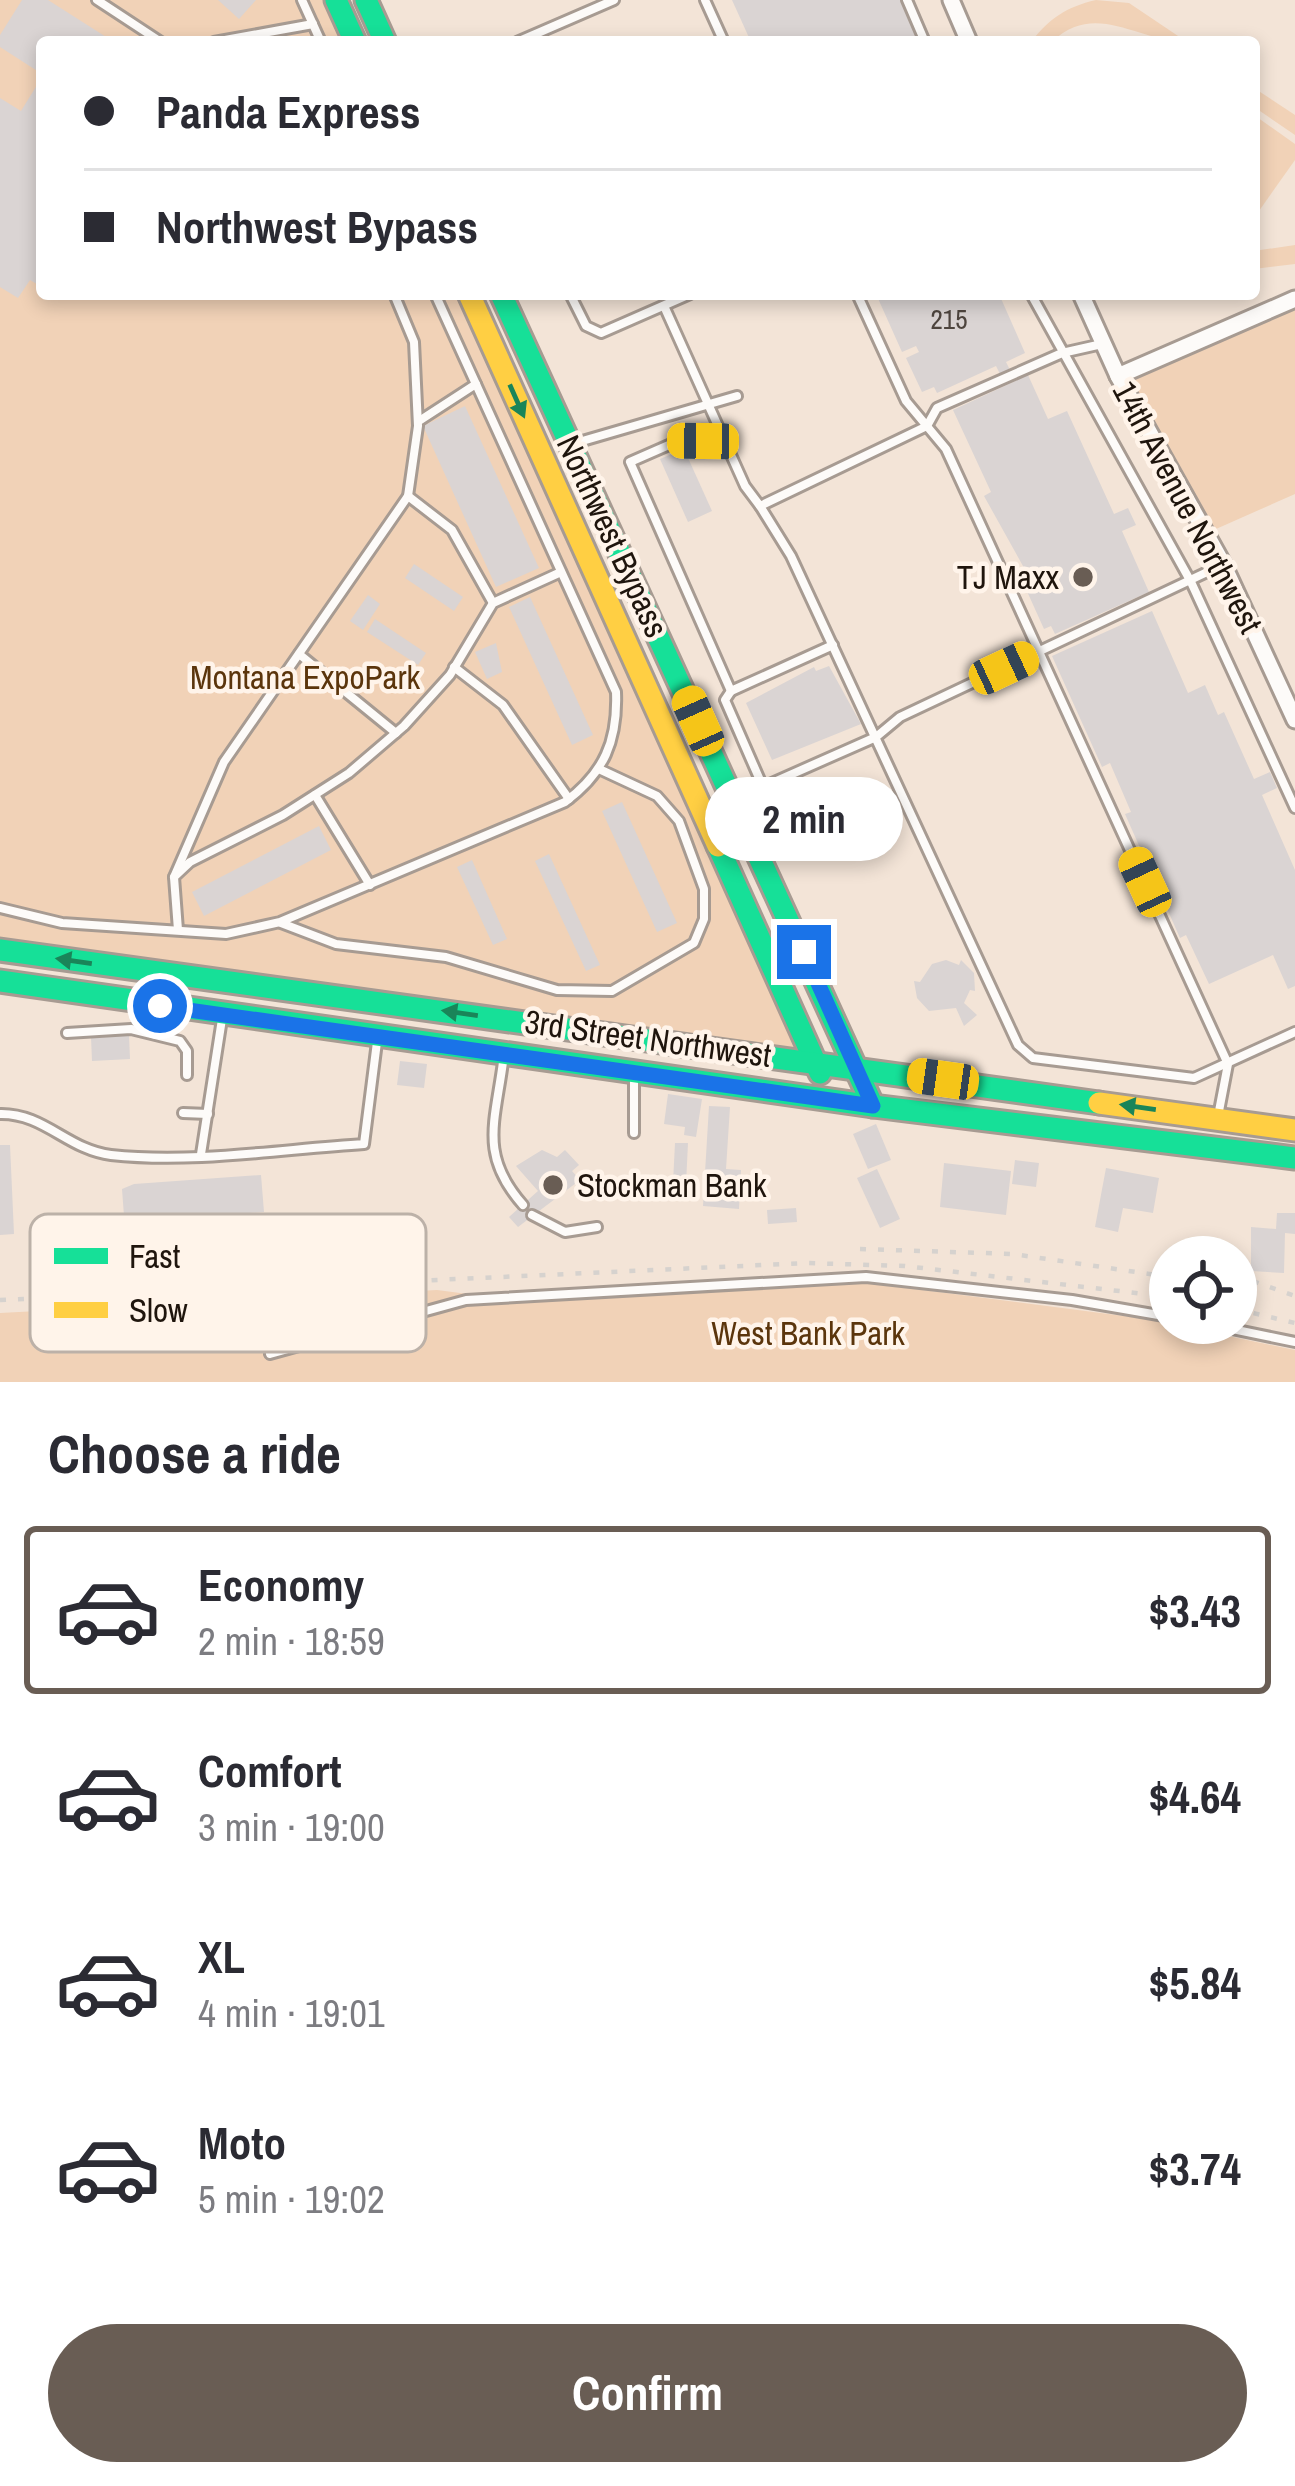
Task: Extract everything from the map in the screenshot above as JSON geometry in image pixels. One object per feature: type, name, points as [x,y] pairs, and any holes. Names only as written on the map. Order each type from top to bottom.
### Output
[{"type":"main road","points":[[336,0],[352,36]]},
{"type":"main road","points":[[366,0],[382,36]]},
{"type":"main road","name":"Northwest Bypass","points":[[472,300],[833,1101]]},
{"type":"main road","name":"Northwest Bypass","points":[[504,300],[873,1106]]},
{"type":"main road","name":"3rd Street Northwest","points":[[0,950],[1295,1130]]},
{"type":"main road","name":"3rd Street Northwest","points":[[0,980],[833,1101],[1295,1158]]},
{"type":"street","points":[[950,0],[966,36]]},
{"type":"street","points":[[1118,376],[1295,299]]},
{"type":"street","name":"14th Avenue Northwest","points":[[1084,300],[1118,376],[1223,564],[1295,720]]},
{"type":"lane","points":[[98,0],[152,36]]},
{"type":"lane","points":[[302,0],[318,36]]},
{"type":"lane","points":[[531,36],[614,0]]},
{"type":"lane","points":[[705,0],[721,36]]},
{"type":"lane","points":[[907,0],[923,36]]},
{"type":"lane","points":[[247,36],[313,24]]},
{"type":"lane","points":[[178,929],[174,877],[224,762],[408,496],[418,422],[414,342],[396,300]]},
{"type":"lane","points":[[0,908],[62,922],[226,934],[280,922],[569,799],[599,769],[618,724],[616,692],[438,300]]},
{"type":"lane","points":[[573,300],[586,326],[595,332],[677,300]]},
{"type":"lane","points":[[860,300],[906,401],[946,449],[1228,1064],[1213,1147]]},
{"type":"lane","points":[[1034,300],[1191,582],[1295,808]]},
{"type":"lane","points":[[664,306],[724,441],[776,526],[833,645],[1018,1046],[1033,1058],[1194,1078],[1295,1032]]},
{"type":"lane","points":[[760,506],[927,426],[938,408],[1062,353],[1103,344]]},
{"type":"lane","points":[[418,422],[476,384]]},
{"type":"lane","points":[[570,444],[736,396]]},
{"type":"lane","points":[[724,441],[678,440],[630,462],[731,691]]},
{"type":"lane","points":[[408,496],[452,530],[493,603]]},
{"type":"lane","points":[[703,814],[876,737],[900,717],[1223,564]]},
{"type":"lane","points":[[174,877],[190,862],[315,795],[396,733],[454,667],[493,603],[561,572]]},
{"type":"lane","points":[[763,787],[724,700],[731,691],[833,645]]},
{"type":"lane","points":[[299,654],[396,733]]},
{"type":"lane","points":[[454,667],[503,705],[569,799]]},
{"type":"lane","points":[[280,922],[336,944],[446,957],[557,990],[612,991],[694,944],[704,919],[704,889],[679,821],[657,796],[599,769]]},
{"type":"lane","points":[[315,795],[370,885]]},
{"type":"lane","points":[[201,1154],[223,1015]]},
{"type":"lane","points":[[67,1034],[130,1030],[180,1041],[187,1051],[187,1076]]},
{"type":"lane","points":[[0,1114],[32,1118],[86,1151],[201,1154],[364,1144],[378,1037]]},
{"type":"lane","points":[[504,1055],[491,1146],[501,1180],[523,1205]]},
{"type":"lane","points":[[634,1132],[635,1073]]},
{"type":"lane","points":[[183,1113],[208,1114]]},
{"type":"lane","points":[[532,1215],[565,1232],[597,1227]]},
{"type":"lane","points":[[426,1311],[466,1300],[885,1279],[1149,1314]]},
{"type":"lane","points":[[1257,1334],[1295,1342]]},
{"type":"lane","points":[[270,1354],[277,1352]]},
{"type":"green space","name":"Montana ExpoPark","points":[[0,0],[336,0],[352,36],[36,36],[36,300],[471,300],[814,1060],[0,950]]},
{"type":"green space","points":[[1096,0],[1129,3],[1178,36],[1085,24],[1060,36],[1036,36],[1076,6]]},
{"type":"green space","points":[[1260,92],[1295,115],[1295,135],[1260,111]]},
{"type":"green space","points":[[1260,119],[1295,144],[1295,160],[1260,210]]},
{"type":"green space","points":[[1295,245],[1295,264],[1260,268],[1260,250]]},
{"type":"green space","points":[[1295,299],[1295,494],[1207,533],[1118,376]]},
{"type":"green space","name":"West Bank Park","points":[[860,1282],[1149,1319],[1149,1344],[1257,1342],[1295,1350],[1295,1382],[0,1382],[0,1313],[30,1311],[30,1352],[426,1352],[426,1291],[506,1299]]},
{"type":"building","points":[[22,0],[48,0],[105,36],[36,36],[36,70],[0,47],[0,35]]},
{"type":"building","points":[[218,0],[256,0],[239,19]]},
{"type":"building","points":[[732,0],[900,0],[916,36],[748,36]]},
{"type":"building","points":[[36,87],[36,284],[30,280],[18,298],[0,287],[0,98],[21,111]]},
{"type":"building","points":[[879,300],[1002,300],[1025,353],[1006,362],[1010,370],[1000,374],[996,366],[937,393],[934,387],[922,392],[906,358],[919,352],[916,346],[902,352]]},
{"type":"building","points":[[1028,375],[1048,419],[1067,411],[1114,514],[1128,508],[1136,525],[1122,531],[1149,592],[1055,634],[1051,626],[1044,629],[1021,578],[1028,575],[984,496],[991,492],[953,410]]},
{"type":"building","points":[[465,406],[539,568],[496,587],[423,426]]},
{"type":"building","points":[[684,449],[712,511],[688,522],[660,459]]},
{"type":"building","points":[[414,564],[463,597],[454,611],[405,578]]},
{"type":"building","points":[[368,595],[380,604],[363,630],[350,621]]},
{"type":"building","points":[[530,597],[593,735],[572,745],[509,607]]},
{"type":"building","points":[[1152,611],[1188,693],[1205,685],[1218,715],[1224,712],[1254,779],[1270,772],[1277,788],[1262,795],[1295,870],[1295,986],[1288,989],[1273,955],[1209,984],[1186,935],[1180,938],[1125,814],[1131,812],[1110,763],[1102,767],[1052,656]]},
{"type":"building","points":[[375,619],[426,653],[418,665],[367,632]]},
{"type":"building","points":[[496,643],[502,672],[487,679],[475,652]]},
{"type":"building","points":[[829,666],[861,724],[772,760],[746,703],[814,667],[816,671]]},
{"type":"building","points":[[834,783],[850,818],[824,830],[829,841],[803,853],[781,806]]},
{"type":"building","points":[[622,802],[677,923],[657,932],[602,811]]},
{"type":"building","points":[[319,826],[331,850],[204,916],[192,892]]},
{"type":"building","points":[[549,854],[600,965],[586,971],[535,861]]},
{"type":"building","points":[[472,860],[507,939],[493,945],[457,867]]},
{"type":"building","points":[[946,960],[959,965],[961,960],[974,973],[975,991],[970,990],[964,1003],[977,1015],[964,1026],[956,1008],[929,1011],[917,998],[914,981],[920,982],[932,964]]},
{"type":"building","points":[[129,1035],[130,1059],[92,1061],[91,1037]]},
{"type":"building","points":[[400,1061],[427,1064],[424,1088],[397,1085]]},
{"type":"building","points":[[668,1094],[702,1099],[696,1137],[684,1135],[685,1127],[664,1124]]},
{"type":"building","points":[[709,1106],[730,1107],[726,1169],[741,1170],[739,1209],[703,1206]]},
{"type":"building","points":[[876,1124],[891,1160],[868,1169],[853,1134]]},
{"type":"building","points":[[675,1143],[688,1143],[686,1184],[673,1183]]},
{"type":"building","points":[[0,1145],[10,1145],[14,1234],[0,1235]]},
{"type":"building","name":"Stockman Bank","points":[[542,1150],[557,1157],[565,1150],[579,1165],[572,1171],[580,1180],[518,1227],[509,1217],[538,1191],[516,1166]]},
{"type":"building","points":[[1015,1160],[1039,1163],[1036,1187],[1012,1184]]},
{"type":"building","points":[[944,1163],[1011,1171],[1006,1215],[940,1207]]},
{"type":"building","points":[[1106,1168],[1159,1178],[1153,1213],[1123,1208],[1118,1232],[1095,1227]]},
{"type":"building","points":[[877,1169],[900,1219],[880,1228],[857,1178]]},
{"type":"building","points":[[261,1175],[264,1212],[124,1214],[122,1189],[134,1184]]},
{"type":"building","points":[[796,1208],[797,1222],[768,1224],[767,1210]]},
{"type":"building","points":[[1277,1213],[1295,1213],[1295,1234],[1285,1233],[1284,1273],[1257,1271],[1257,1236],[1251,1236],[1251,1227],[1276,1229]]},
{"type":"railway","points":[[860,1249],[1013,1254],[1149,1274]]},
{"type":"railway","points":[[426,1280],[806,1263],[905,1266],[1149,1295]]},
{"type":"railway","points":[[1257,1282],[1295,1296]]},
{"type":"railway","points":[[0,1300],[30,1299]]},
{"type":"railway","points":[[1257,1314],[1295,1323]]},
{"type":"traffic: fast","points":[[336,0],[352,36]]},
{"type":"traffic: fast","points":[[366,0],[382,36]]},
{"type":"traffic: fast","points":[[504,300],[873,1106]]},
{"type":"traffic: fast","points":[[718,846],[820,1073]]},
{"type":"traffic: fast","points":[[0,950],[1099,1103]]},
{"type":"traffic: fast","points":[[0,981],[873,1106],[1295,1158]]},
{"type":"traffic: slow","points":[[472,300],[718,846]]},
{"type":"traffic: slow","points":[[1099,1103],[1295,1130]]},
{"type":"place","name":"TJ Maxx","points":[[1083,577]]},
{"type":"place","name":"Stockman Bank","points":[[553,1185]]},
{"type":"route","points":[[160,1006],[873,1106],[804,952]]}]
